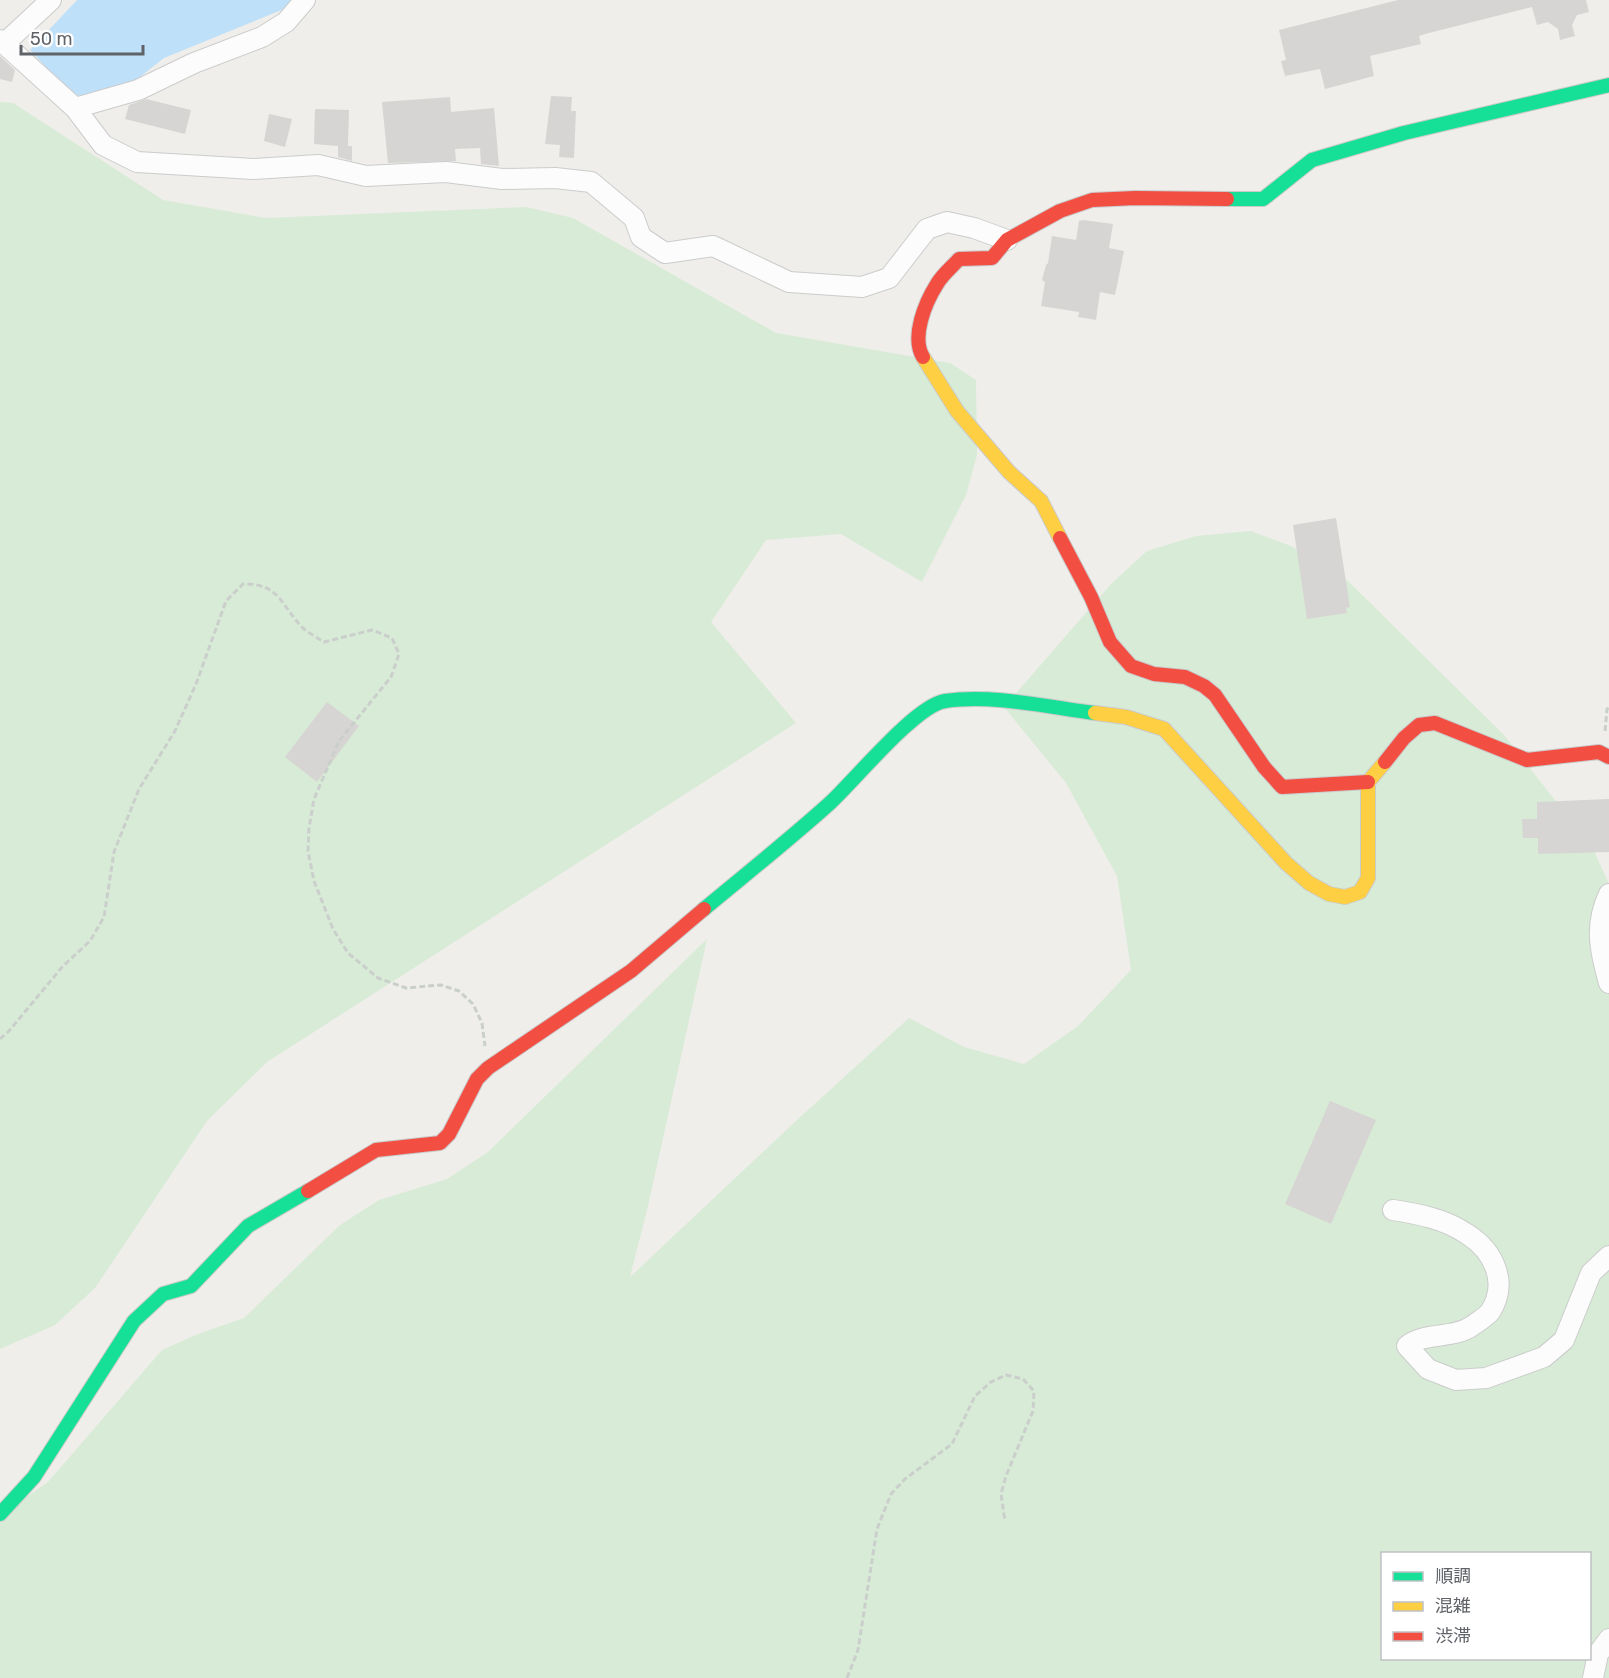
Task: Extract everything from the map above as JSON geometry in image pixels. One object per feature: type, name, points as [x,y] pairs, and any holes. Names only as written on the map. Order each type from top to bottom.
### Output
[{"type":"street","points":[[51,0],[2,41],[75,108],[103,145],[137,162],[253,169],[318,165],[366,176],[446,172],[502,179],[555,178],[591,182],[634,218],[641,237],[665,253],[713,246],[789,282],[862,287],[889,278],[927,229],[947,222],[974,228],[1007,240]]},
{"type":"street","points":[[75,108],[138,90],[194,63],[262,37],[286,22],[305,0]]},
{"type":"street","points":[[1368,782],[1282,787],[1264,768],[1215,695],[1204,686],[1185,677],[1154,674],[1131,666],[1110,642],[1091,597],[1041,501],[1009,472],[957,411],[920,352],[918,326],[937,284],[959,258],[992,258],[1007,240],[1060,211],[1092,200],[1263,199],[1312,160],[1404,134],[1609,85]]},
{"type":"street","points":[[0,1514],[34,1477],[134,1321],[163,1294],[191,1286],[248,1226],[336,1175],[360,1158],[376,1150],[440,1143],[449,1134],[477,1079],[488,1068],[631,971],[830,803],[922,712],[943,701],[991,700],[1126,717],[1164,729],[1286,863],[1309,883],[1329,894],[1345,897],[1360,892],[1368,878],[1368,782],[1404,738],[1419,725],[1435,723],[1527,760],[1559,755],[1604,754]]},
{"type":"street","points":[[1609,894],[1603,907],[1599,944],[1609,982]]},
{"type":"street","points":[[1393,1210],[1427,1215],[1466,1233],[1485,1247],[1497,1270],[1500,1288],[1490,1313],[1469,1328],[1444,1336],[1414,1340],[1407,1346],[1428,1369],[1456,1380],[1486,1378],[1544,1357],[1558,1346],[1564,1340],[1591,1274],[1609,1256]]},
{"type":"street","points":[[1593,1678],[1598,1654],[1609,1639]]},
{"type":"path","points":[[0,1039],[63,966],[90,941],[104,917],[114,852],[139,789],[179,722],[196,684],[226,601],[243,584],[259,584],[275,592],[305,630],[324,642],[372,630],[392,638],[399,654],[391,677],[339,741],[314,799],[308,851],[314,881],[333,929],[348,953],[363,967],[378,978],[406,987],[441,985],[459,991],[473,1004],[482,1023],[488,1068]]},
{"type":"path","points":[[1604,754],[1607,709],[1609,708]]},
{"type":"path","points":[[847,1678],[858,1650],[877,1529],[891,1494],[905,1479],[952,1444],[975,1396],[991,1382],[1006,1376],[1023,1379],[1034,1391],[1034,1411],[1006,1476],[1001,1494],[1005,1521]]},
{"type":"green space","points":[[0,102],[13,103],[163,200],[266,218],[526,207],[573,218],[776,333],[950,363],[976,380],[977,455],[966,495],[922,582],[841,534],[766,540],[711,622],[796,723],[267,1062],[207,1121],[95,1288],[55,1325],[0,1349]]},
{"type":"green space","points":[[1251,531],[1291,546],[1348,581],[1504,735],[1593,849],[1609,884],[1609,1678],[0,1678],[0,1512],[7,1510],[48,1482],[162,1350],[198,1334],[244,1318],[340,1225],[379,1200],[447,1179],[488,1152],[707,939],[630,1277],[909,1018],[964,1047],[1024,1064],[1078,1026],[1131,970],[1117,876],[1066,783],[1004,707],[1111,584],[1147,551],[1196,536]]},
{"type":"water","points":[[77,0],[292,0],[284,9],[164,58],[135,81],[88,98],[71,94],[30,50]]},
{"type":"building","points":[[1398,0],[1586,0],[1589,12],[1577,15],[1572,25],[1575,36],[1560,40],[1558,29],[1548,22],[1537,25],[1532,7],[1425,34],[1419,36],[1421,44],[1370,56],[1374,76],[1325,89],[1320,69],[1285,76],[1281,61],[1286,60],[1279,30]]},
{"type":"building","points":[[0,56],[15,70],[12,82],[0,79]]},
{"type":"building","points":[[551,96],[572,97],[571,111],[576,111],[574,158],[559,157],[560,145],[545,144]]},
{"type":"building","points":[[450,97],[451,112],[494,108],[499,166],[481,164],[480,148],[455,149],[456,161],[388,163],[382,102]]},
{"type":"building","points":[[146,99],[191,110],[185,134],[125,119],[129,105]]},
{"type":"building","points":[[315,109],[349,110],[348,146],[352,146],[352,161],[338,157],[338,146],[314,144]]},
{"type":"building","points":[[269,114],[292,119],[285,147],[264,141]]},
{"type":"building","points":[[1079,221],[1113,224],[1109,248],[1124,251],[1115,295],[1100,292],[1096,320],[1078,317],[1079,312],[1041,306],[1045,282],[1042,280],[1048,263],[1052,236],[1076,240]]},
{"type":"building","points":[[1336,518],[1350,607],[1346,608],[1347,613],[1307,619],[1293,525]]},
{"type":"building","points":[[327,702],[359,726],[317,782],[285,757]]},
{"type":"building","points":[[1609,799],[1609,852],[1538,854],[1538,838],[1523,838],[1522,819],[1537,819],[1537,802]]},
{"type":"building","points":[[1330,1101],[1376,1120],[1331,1224],[1285,1204]]},
{"type":"traffic: fast","points":[[1227,199],[1263,199],[1312,160],[1404,133],[1609,85]]},
{"type":"traffic: fast","points":[[704,909],[830,803],[902,729],[933,706],[945,701],[982,699],[1095,713]]},
{"type":"traffic: fast","points":[[0,1514],[34,1477],[134,1321],[163,1294],[191,1286],[248,1226],[308,1191]]},
{"type":"traffic: slow","points":[[923,357],[957,411],[1009,472],[1041,501],[1060,538]]},
{"type":"traffic: slow","points":[[1095,713],[1126,717],[1164,729],[1286,863],[1309,883],[1329,894],[1345,897],[1360,892],[1368,878],[1368,782],[1385,762]]},
{"type":"traffic: jam","points":[[923,357],[918,340],[924,310],[939,281],[959,259],[992,258],[1007,240],[1060,211],[1092,200],[1227,199]]},
{"type":"traffic: jam","points":[[1060,538],[1091,597],[1110,642],[1131,666],[1154,674],[1185,677],[1204,686],[1215,695],[1264,767],[1282,787],[1368,782]]},
{"type":"traffic: jam","points":[[1385,762],[1404,738],[1419,725],[1435,723],[1527,760],[1599,752],[1609,757]]},
{"type":"traffic: jam","points":[[308,1191],[376,1150],[440,1143],[449,1134],[477,1079],[488,1068],[631,971],[704,909]]}]
